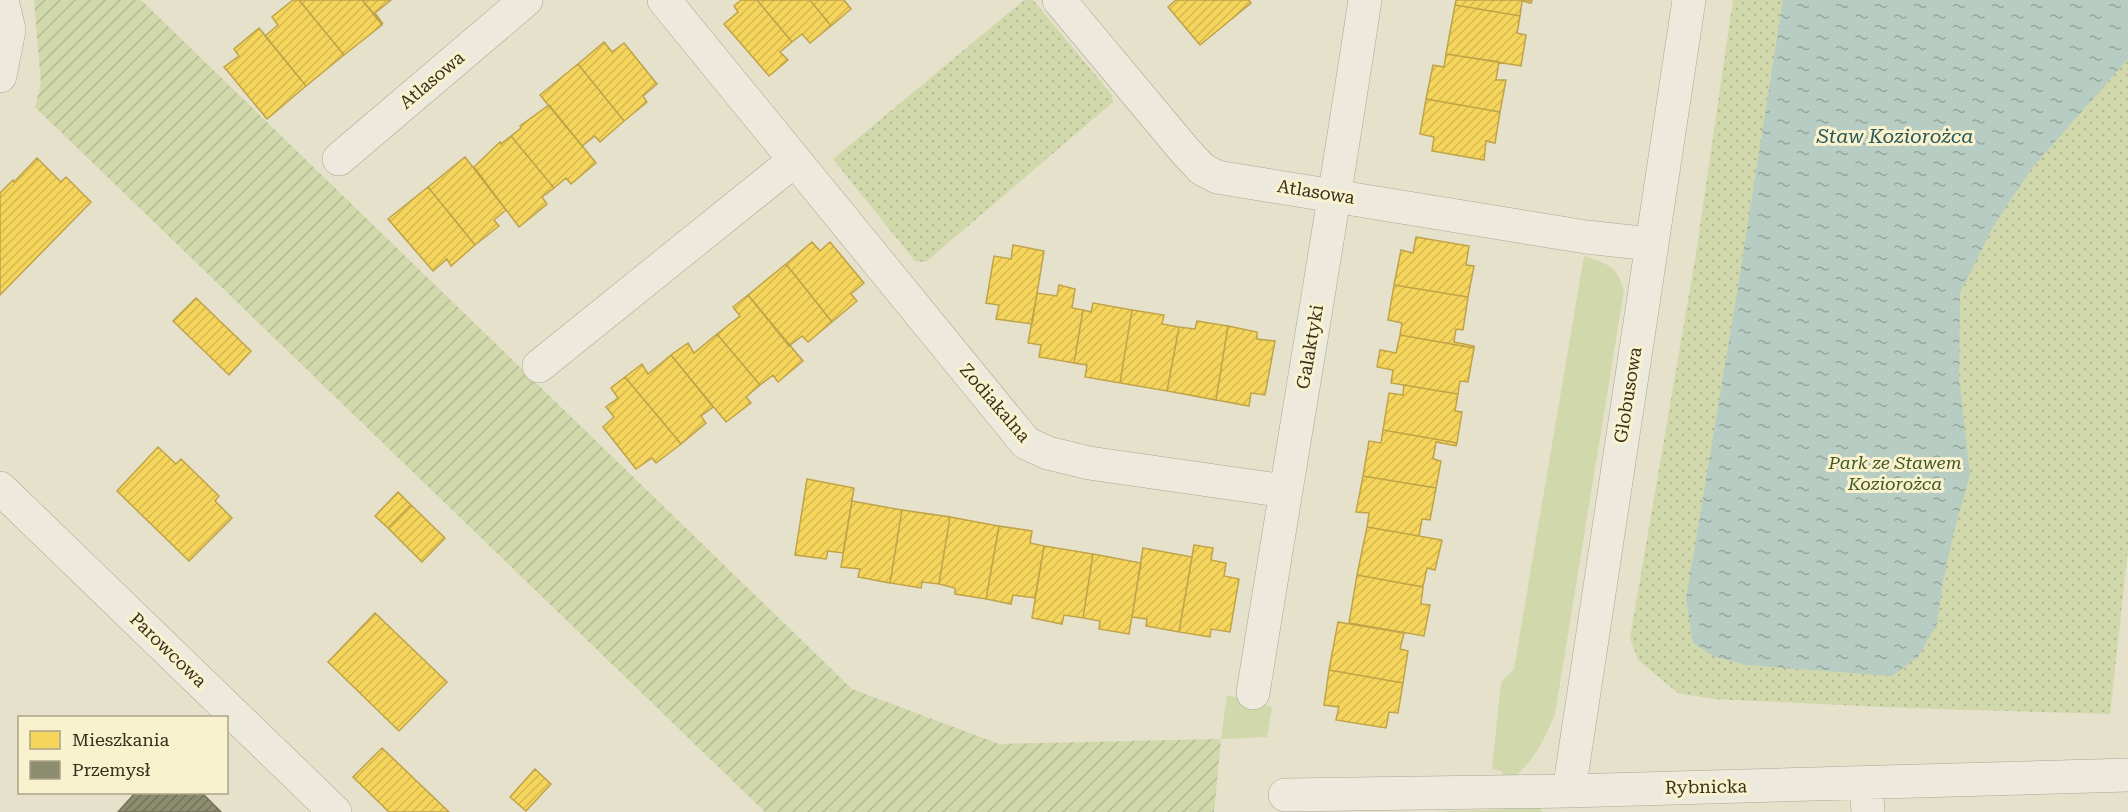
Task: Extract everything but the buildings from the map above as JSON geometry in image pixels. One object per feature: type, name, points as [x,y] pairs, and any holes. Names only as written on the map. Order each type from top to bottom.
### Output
[{"type":"street","points":[[0,76],[9,30],[2,0]]},
{"type":"street","name":"Atlasowa","points":[[339,159],[526,0]]},
{"type":"street","name":"Zodiakalna","points":[[664,0],[1026,443],[1048,453],[1089,463],[1285,491]]},
{"type":"street","name":"Atlasowa","points":[[1059,0],[1202,169],[1217,177],[1586,237],[1650,244]]},
{"type":"street","name":"Galaktyki","points":[[1253,693],[1336,195],[1365,0]]},
{"type":"street","name":"Globusowa","points":[[1569,791],[1650,244],[1689,0]]},
{"type":"street","points":[[539,366],[795,160]]},
{"type":"street","name":"Parowcowa","points":[[0,488],[335,812]]},
{"type":"street","name":"Rybnicka","points":[[1285,795],[1569,791],[1867,797],[2128,775]]},
{"type":"green space","points":[[34,0],[141,0],[852,689],[999,744],[1221,739],[1214,812],[765,812],[35,107],[41,84]]},
{"type":"green space","points":[[1024,0],[1033,0],[1112,95],[1113,102],[926,262],[915,261],[833,159]]},
{"type":"green space","name":"Park ze Stawem Koziorożca","points":[[1733,0],[2128,0],[2128,550],[2110,714],[1714,699],[1678,693],[1638,660],[1630,638],[1696,254]]},
{"type":"green space","points":[[1584,256],[1599,261],[1614,270],[1624,290],[1555,714],[1541,744],[1528,763],[1521,771],[1502,782],[1502,771],[1492,769],[1501,682],[1514,669]]},
{"type":"green space","points":[[1227,695],[1272,707],[1267,737],[1221,739]]},
{"type":"green space","points":[[1539,808],[1543,812],[1433,812]]},
{"type":"water","name":"Staw Koziorożca","points":[[1783,0],[2128,0],[2128,59],[2032,168],[1994,225],[1960,293],[1959,377],[1970,475],[1954,531],[1942,586],[1937,624],[1918,657],[1892,676],[1746,665],[1715,657],[1693,643],[1686,599]]}]
